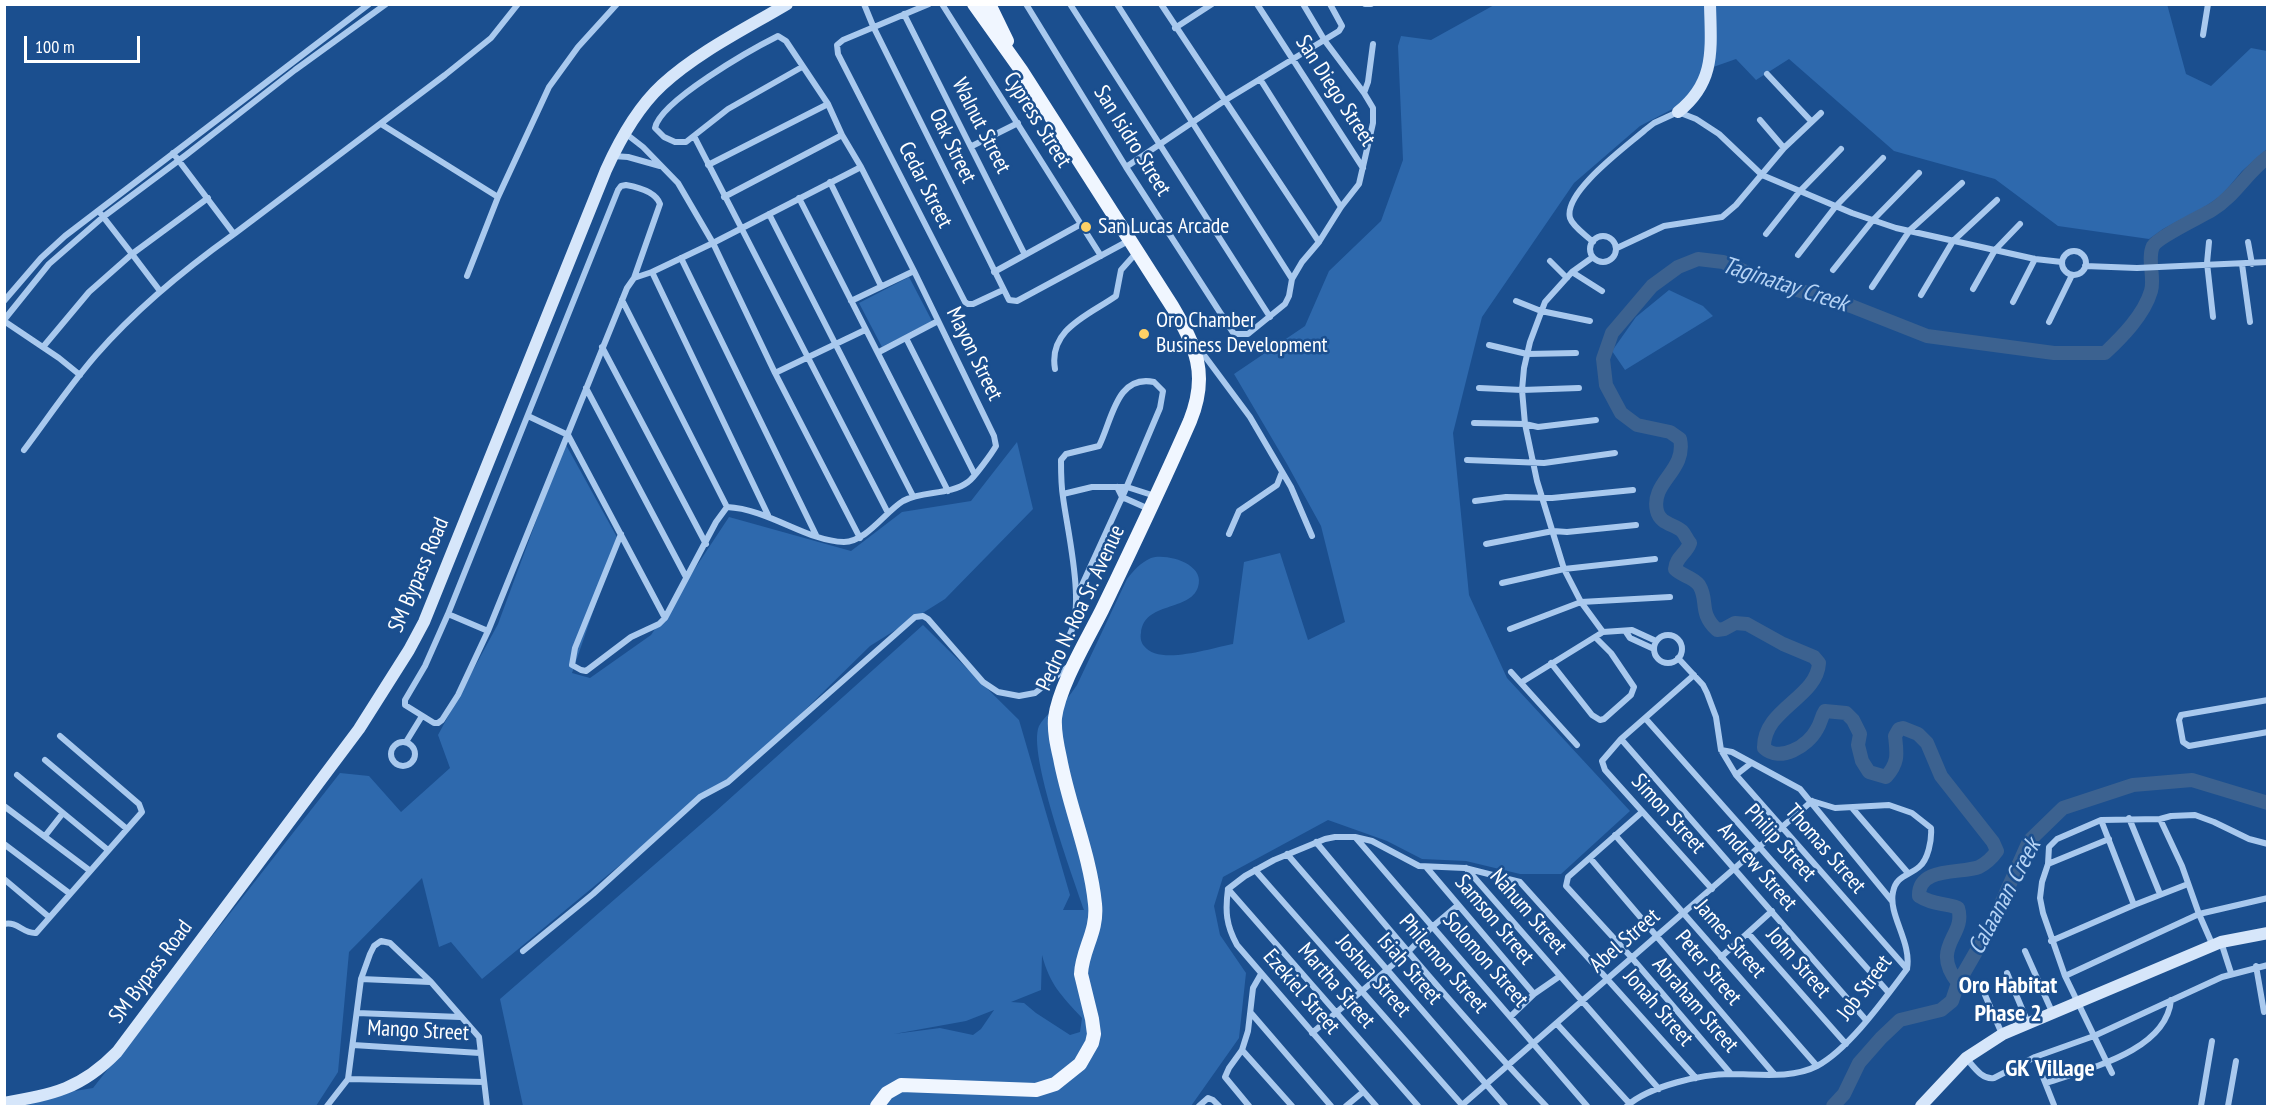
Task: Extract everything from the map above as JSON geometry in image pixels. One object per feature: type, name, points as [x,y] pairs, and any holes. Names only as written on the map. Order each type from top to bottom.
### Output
[{"type":"main road","name":"Pedro N. Roa Sr. Avenue","points":[[877,1107],[887,1093],[901,1085],[1004,1090],[1046,1088],[1073,1071],[1080,1064],[1092,1043],[1094,1034],[1092,1019],[1081,967],[1094,930],[1095,903],[1088,866],[1063,779],[1055,737],[1055,719],[1060,700],[1078,658],[1175,456],[1197,402],[1200,386],[1199,370],[1190,338],[1172,306],[1021,70],[974,4]]},
{"type":"main road","name":"Pedro N. Roa Sr. Avenue","points":[[989,4],[1021,70]]},
{"type":"street","points":[[4,301],[41,258],[65,236],[369,4]]},
{"type":"street","points":[[80,375],[4,321],[49,264],[103,217],[295,70],[386,4]]},
{"type":"street","points":[[24,450],[80,375],[117,332],[160,291],[491,38],[518,4]]},
{"type":"street","points":[[467,276],[498,197],[549,87],[578,47],[618,4]]},
{"type":"street","name":"SM Bypass Road","points":[[4,1103],[49,1095],[70,1088],[88,1078],[117,1052],[365,720],[424,622],[613,156],[625,133],[645,103],[671,78],[724,42],[787,4]]},
{"type":"street","name":"Oak Street","points":[[864,4],[873,27],[1008,299],[1012,302],[1101,256]]},
{"type":"street","points":[[873,27],[929,4]]},
{"type":"street","name":"Cypress Street","points":[[942,4],[1101,256]]},
{"type":"street","name":"San Isidro Street","points":[[1026,4],[1126,167],[1234,334],[1244,335],[1270,317]]},
{"type":"street","points":[[1070,4],[1270,317],[1285,304],[1292,279],[1302,262],[1355,191],[1373,123],[1373,108],[1325,41],[1303,4]]},
{"type":"street","points":[[1117,4],[1292,279]]},
{"type":"street","points":[[1161,4],[1319,242]]},
{"type":"street","name":"San Diego Street","points":[[1257,4],[1362,168]]},
{"type":"street","points":[[1126,167],[1224,101],[1340,31],[1342,26],[1330,4]]},
{"type":"street","points":[[1365,5],[1371,4]]},
{"type":"street","points":[[1593,242],[1575,226],[1570,217],[1570,208],[1574,199],[1590,177],[1645,130],[1654,123],[1678,112],[1699,93],[1709,67],[1710,4]]},
{"type":"street","points":[[2203,35],[2208,4]]},
{"type":"street","points":[[1175,28],[1212,5]]},
{"type":"street","name":"Walnut Street","points":[[904,14],[1025,255]]},
{"type":"street","name":"Cedar Street","points":[[873,27],[843,40],[837,45],[838,54],[965,302],[973,304],[1003,290]]},
{"type":"street","name":"Mayon Street","points":[[693,136],[681,144],[664,137],[655,128],[660,117],[702,81],[778,36],[786,41],[828,104],[842,135],[861,167],[914,271],[995,442],[993,450],[970,481],[948,491],[913,496],[888,513],[860,538]]},
{"type":"street","points":[[1364,93],[1373,44]]},
{"type":"street","points":[[802,67],[728,109],[693,136],[888,513]]},
{"type":"street","points":[[1767,74],[1810,121]]},
{"type":"street","points":[[1260,79],[1341,207]]},
{"type":"street","points":[[708,165],[828,104]]},
{"type":"street","points":[[1678,112],[1719,134],[1762,175],[1836,206],[1873,220],[1953,241],[2034,259],[2062,262]]},
{"type":"street","points":[[1617,248],[1664,226],[1722,217],[1784,148],[1821,113]]},
{"type":"street","points":[[1760,120],[1784,148]]},
{"type":"street","points":[[972,146],[1018,123]]},
{"type":"street","points":[[381,124],[498,197]]},
{"type":"street","points":[[625,133],[643,147],[678,183],[713,243],[775,373],[860,538],[844,542],[816,536],[768,515],[727,507]]},
{"type":"street","points":[[724,197],[842,135]]},
{"type":"street","points":[[1766,234],[1800,191],[1841,149]]},
{"type":"street","points":[[173,153],[234,234]]},
{"type":"street","points":[[613,156],[628,157],[661,166]]},
{"type":"street","points":[[1798,255],[1836,206],[1883,158]]},
{"type":"street","points":[[634,278],[652,272],[713,243],[861,167]]},
{"type":"street","points":[[1833,270],[1873,220],[1919,173]]},
{"type":"street","points":[[830,182],[881,286]]},
{"type":"street","points":[[1872,287],[1910,230],[1962,183]]},
{"type":"street","points":[[626,185],[653,194],[660,204],[634,278],[622,300],[488,631],[458,695],[442,720],[434,723],[405,703],[425,666],[448,614],[618,190],[621,186],[626,185]]},
{"type":"street","points":[[43,347],[89,292],[132,254],[208,198]]},
{"type":"street","points":[[799,198],[948,491]]},
{"type":"street","points":[[1921,295],[1953,241],[1997,200]]},
{"type":"street","points":[[98,211],[160,291]]},
{"type":"street","points":[[769,214],[913,496]]},
{"type":"street","points":[[994,272],[1081,224]]},
{"type":"street","points":[[1973,289],[1995,250],[2020,224]]},
{"type":"street","points":[[1598,237],[1608,237],[1614,241],[1617,248],[1615,256],[1607,262],[1597,261],[1590,249],[1598,237]]},
{"type":"street","points":[[2209,242],[2207,263],[2213,317]]},
{"type":"street","points":[[2248,242],[2252,264]]},
{"type":"street","points":[[1101,256],[1134,246]]},
{"type":"street","points":[[1055,369],[1056,346],[1073,324],[1116,296],[1121,270],[1134,246]]},
{"type":"street","points":[[2075,252],[2084,258],[2085,266],[2079,274],[2072,275],[2065,272],[2062,262],[2068,253],[2075,252]]},
{"type":"street","points":[[1593,257],[1551,294],[1541,311],[1527,354],[1522,390],[1525,424],[1533,462],[1564,569],[1581,602],[1603,632]]},
{"type":"street","points":[[41,258],[49,264]]},
{"type":"street","points":[[681,258],[816,536]]},
{"type":"street","points":[[2013,302],[2034,259]]},
{"type":"street","points":[[1550,261],[1570,275],[1602,291]]},
{"type":"street","points":[[2085,266],[2137,268],[2268,262]]},
{"type":"street","points":[[2242,264],[2250,322]]},
{"type":"street","points":[[851,301],[914,271]]},
{"type":"street","points":[[652,272],[768,515]]},
{"type":"street","points":[[2049,322],[2072,275]]},
{"type":"street","points":[[622,300],[727,507]]},
{"type":"street","points":[[1516,301],[1541,311],[1590,321]]},
{"type":"street","points":[[879,352],[938,321]]},
{"type":"street","points":[[775,373],[865,330]]},
{"type":"street","points":[[906,338],[974,473]]},
{"type":"street","points":[[1190,338],[1250,417],[1291,487],[1312,536]]},
{"type":"street","points":[[1489,345],[1527,354],[1576,353]]},
{"type":"street","points":[[602,347],[706,544]]},
{"type":"street","points":[[1065,641],[1073,631],[1077,596],[1063,494],[1061,460],[1063,456],[1099,446],[1123,391],[1136,381],[1146,380],[1159,384],[1163,396],[1127,487],[1077,596]]},
{"type":"street","points":[[586,388],[686,577]]},
{"type":"street","points":[[1479,388],[1522,390],[1579,388]]},
{"type":"street","points":[[528,416],[568,435],[664,618]]},
{"type":"street","points":[[1474,423],[1525,424],[1538,427],[1596,420]]},
{"type":"street","points":[[1467,460],[1544,463],[1615,453]]},
{"type":"street","points":[[1229,534],[1239,511],[1277,485],[1282,472]]},
{"type":"street","points":[[1063,494],[1092,487],[1127,487],[1155,496]]},
{"type":"street","points":[[1117,487],[1122,497],[1149,509]]},
{"type":"street","points":[[1475,501],[1506,497],[1552,498],[1633,490]]},
{"type":"street","points":[[621,534],[575,648],[572,664],[580,670],[586,671],[631,637],[659,624],[727,507]]},
{"type":"street","points":[[1486,544],[1553,531],[1567,532],[1636,525]]},
{"type":"street","points":[[1502,583],[1564,569],[1655,559]]},
{"type":"street","points":[[1510,629],[1581,602],[1670,597]]},
{"type":"street","points":[[448,614],[488,631]]},
{"type":"street","points":[[523,951],[584,902],[700,797],[728,782],[915,617],[923,616],[928,620],[982,682],[998,692],[1019,696],[1035,693],[1078,658]]},
{"type":"street","points":[[1522,682],[1603,632],[1632,630],[1656,641]]},
{"type":"street","points":[[1626,632],[1630,638],[1654,649]]},
{"type":"street","points":[[1668,635],[1676,638],[1682,650],[1678,658],[1670,663],[1657,658],[1654,649],[1656,641],[1668,635]]},
{"type":"street","points":[[1551,663],[1592,715],[1600,720],[1604,718],[1631,694],[1635,687],[1611,653],[1595,637]]},
{"type":"street","points":[[1678,658],[1703,684],[1713,704],[1721,750],[1732,752],[1750,764],[1791,784],[1812,801],[1892,901]]},
{"type":"street","points":[[1511,672],[1577,745]]},
{"type":"street","points":[[1621,739],[1694,675]]},
{"type":"street","points":[[2268,700],[2181,716],[2179,720],[2183,742],[2189,746],[2268,732]]},
{"type":"street","points":[[406,742],[422,716]]},
{"type":"street","name":"Philip Street","points":[[1645,718],[1889,993]]},
{"type":"street","points":[[4,924],[15,924],[29,933],[36,933],[89,870],[142,813],[142,807],[60,736]]},
{"type":"street","name":"Simon Street","points":[[1621,739],[1602,761],[1605,770],[1712,889]]},
{"type":"street","name":"Andrew Street","points":[[1621,739],[1866,1020]]},
{"type":"street","name":"Thomas Street","points":[[1721,750],[1736,775],[1907,969]]},
{"type":"street","points":[[45,760],[127,830]]},
{"type":"street","points":[[1736,775],[1750,764]]},
{"type":"street","points":[[17,775],[108,850]]},
{"type":"street","points":[[1812,801],[1835,808],[1853,809],[1889,805],[1912,813],[1928,824],[1931,834],[1925,857],[1921,865],[1896,882],[1892,901]]},
{"type":"street","name":"Abel Street","points":[[1462,1106],[1812,801]]},
{"type":"street","points":[[4,806],[89,870]]},
{"type":"street","points":[[1853,809],[1908,873]]},
{"type":"street","points":[[1590,858],[1641,812]]},
{"type":"street","points":[[45,836],[63,813]]},
{"type":"street","points":[[2112,1073],[2065,976],[2051,941],[2040,898],[2048,864],[2049,847],[2057,839],[2101,820],[2160,819],[2195,815],[2249,839],[2268,844]]},
{"type":"street","points":[[2129,818],[2160,894]]},
{"type":"street","points":[[2160,819],[2182,866],[2199,914],[2231,973]]},
{"type":"street","points":[[2101,820],[2134,905]]},
{"type":"street","name":"James Street","points":[[1616,835],[1817,1066]]},
{"type":"street","points":[[1228,889],[1255,870],[1287,854],[1335,837],[1355,837],[1372,841],[1427,868],[1466,868]]},
{"type":"street","name":"Solomon Street","points":[[1355,837],[1587,1107]]},
{"type":"street","points":[[2048,864],[2109,839]]},
{"type":"street","name":"Philemon Street","points":[[1316,842],[1408,951],[1546,1107]]},
{"type":"street","points":[[4,844],[69,893]]},
{"type":"street","name":"Isiah Street","points":[[1287,854],[1505,1107]]},
{"type":"street","name":"Abraham Street","points":[[1590,858],[1568,877],[1566,886],[1632,958],[1731,1074]]},
{"type":"street","name":"Peter Street","points":[[1590,858],[1774,1074]]},
{"type":"street","name":"Samson Street","points":[[1427,868],[1534,994]]},
{"type":"street","name":"Jonah Street","points":[[1466,868],[1520,882],[1609,978],[1696,1078]]},
{"type":"street","name":"Nahum Street","points":[[1466,868],[1659,1089]]},
{"type":"street","name":"Joshua Street","points":[[1255,870],[1462,1106]]},
{"type":"street","points":[[4,879],[49,917]]},
{"type":"street","points":[[2051,941],[2188,884]]},
{"type":"street","name":"Ezekiel Street","points":[[1228,889],[1225,912],[1227,926],[1237,945],[1376,1107]]},
{"type":"street","name":"Martha Street","points":[[1228,889],[1418,1107]]},
{"type":"street","points":[[2065,976],[2199,914],[2268,898]]},
{"type":"street","name":"Job Street","points":[[1628,1105],[1659,1089],[1696,1078],[1731,1074],[1801,1072],[1817,1066],[1846,1044],[1907,969],[1907,949],[1892,901]]},
{"type":"street","points":[[1312,1032],[1408,951],[1458,905]]},
{"type":"street","points":[[1721,957],[1772,911]]},
{"type":"street","name":"John Street","points":[[1748,933],[1846,1044]]},
{"type":"street","points":[[1921,1107],[1966,1058],[2002,1034],[2217,944],[2268,933]]},
{"type":"street","points":[[327,1107],[348,1079],[362,979],[370,954],[374,946],[381,941],[390,943],[431,982],[479,1037],[487,1107]]},
{"type":"street","points":[[2025,951],[2053,1014]]},
{"type":"street","points":[[1966,1058],[1989,1079],[1995,1078],[2035,1057],[2094,1036],[2231,973],[2268,965]]},
{"type":"street","points":[[2256,966],[2265,996],[2264,1012]]},
{"type":"street","points":[[2007,973],[2028,1024]]},
{"type":"street","points":[[1249,1107],[1225,1077],[1242,1050],[1251,1012],[1253,988],[1261,974]]},
{"type":"street","points":[[1511,1016],[1534,994],[1560,976]]},
{"type":"street","points":[[362,979],[431,982]]},
{"type":"street","points":[[1985,994],[2002,1034]]},
{"type":"street","points":[[2046,1083],[2108,1062],[2137,1048],[2156,1033],[2166,1020],[2171,1000]]},
{"type":"street","points":[[1251,1012],[1331,1107]]},
{"type":"street","points":[[357,1013],[460,1017]]},
{"type":"street","points":[[1557,1024],[1628,1105]]},
{"type":"street","points":[[2201,1107],[2212,1041]]},
{"type":"street","name":"Mango Street","points":[[353,1045],[480,1053]]},
{"type":"street","points":[[1242,1050],[1292,1107]]},
{"type":"street","points":[[2035,1057],[2054,1105]]},
{"type":"street","points":[[2228,1107],[2236,1060]]},
{"type":"street","points":[[348,1079],[484,1082]]},
{"type":"street","points":[[1346,1107],[1363,1092]]},
{"type":"street","points":[[1199,1107],[1208,1098],[1219,1107]]},
{"type":"shaded area","points":[[1496,4],[2167,4],[2186,74],[2211,86],[2251,48],[2267,51],[2267,149],[2242,171],[2222,195],[2149,239],[2058,226],[1995,179],[1894,151],[1789,59],[1756,80],[1736,59],[1702,71],[1686,102],[1640,126],[1574,183],[1482,317],[1453,433],[1469,595],[1507,678],[1630,811],[1561,874],[1520,874],[1466,861],[1422,859],[1387,841],[1328,820],[1223,877],[1214,906],[1220,935],[1246,973],[1239,1038],[1191,1106],[523,1106],[500,999],[715,812],[923,625],[1019,720],[1070,895],[1063,910],[1084,910],[1045,787],[1039,762],[1037,740],[1039,726],[1077,685],[1127,579],[1135,570],[1151,558],[1166,557],[1191,566],[1199,579],[1198,587],[1193,595],[1158,611],[1144,623],[1142,643],[1151,652],[1161,655],[1186,654],[1233,644],[1244,562],[1280,553],[1308,640],[1345,622],[1321,526],[1234,374],[1305,326],[1329,271],[1381,221],[1403,160],[1398,46],[1401,36],[1431,40]],"holes":[[[1042,955],[1057,989],[1082,1018],[1080,1032],[1070,1035],[1024,1003],[1011,1002],[1041,990]],[[994,1010],[981,1029],[973,1035],[940,1028],[894,1034],[966,1021]]]},
{"type":"shaded area","points":[[909,277],[932,321],[882,347],[859,303]]},
{"type":"shaded area","points":[[1669,290],[1703,306],[1713,316],[1625,370],[1612,351],[1636,317]]},
{"type":"shaded area","points":[[1017,442],[1033,509],[945,599],[870,646],[752,762],[707,793],[482,979],[451,942],[439,947],[422,878],[349,952],[338,1072],[316,1106],[5,1106],[14,1101],[93,1088],[340,773],[369,776],[401,812],[450,768],[438,735],[498,624],[565,443],[618,539],[572,673],[590,678],[651,635],[729,517],[851,551],[902,512],[971,501]]},
{"type":"waterway","name":"Taginatay Creek","points":[[1958,983],[1947,960],[1950,942],[1958,926],[1958,908],[1919,896],[1921,886],[1933,875],[1979,867],[1997,851],[1993,842],[1941,776],[1927,743],[1918,734],[1903,728],[1899,729],[1895,736],[1895,762],[1886,777],[1869,772],[1862,761],[1858,745],[1860,734],[1853,720],[1846,713],[1825,711],[1813,735],[1793,750],[1778,754],[1764,748],[1766,735],[1772,723],[1809,686],[1816,675],[1819,663],[1814,657],[1783,644],[1747,624],[1735,623],[1717,630],[1708,618],[1699,585],[1675,569],[1677,561],[1690,543],[1682,531],[1661,519],[1656,501],[1663,484],[1678,460],[1681,450],[1680,439],[1670,432],[1637,425],[1621,413],[1606,385],[1603,359],[1612,333],[1652,286],[1678,267],[1698,259],[1723,262],[1764,280],[1851,306],[1927,336],[2054,353],[2105,353],[2132,325],[2148,300],[2152,286],[2151,251],[2156,242],[2220,205],[2268,157]]},
{"type":"waterway","name":"Calaanan Creek","points":[[1833,1106],[1844,1094],[1859,1063],[1900,1020],[1941,1010],[1952,1001],[1958,983],[1992,924],[2029,841],[2063,808],[2133,785],[2192,780],[2268,803]]},
{"type":"place","name":"San Lucas Arcade","points":[[1086,227]]},
{"type":"place","name":"Oro Chamber Business Development","points":[[1144,334]]},
{"type":"district","name":"Oro Habitat Phase 2","points":[[2008,1000]]},
{"type":"district","name":"GK Village","points":[[2050,1069]]}]
